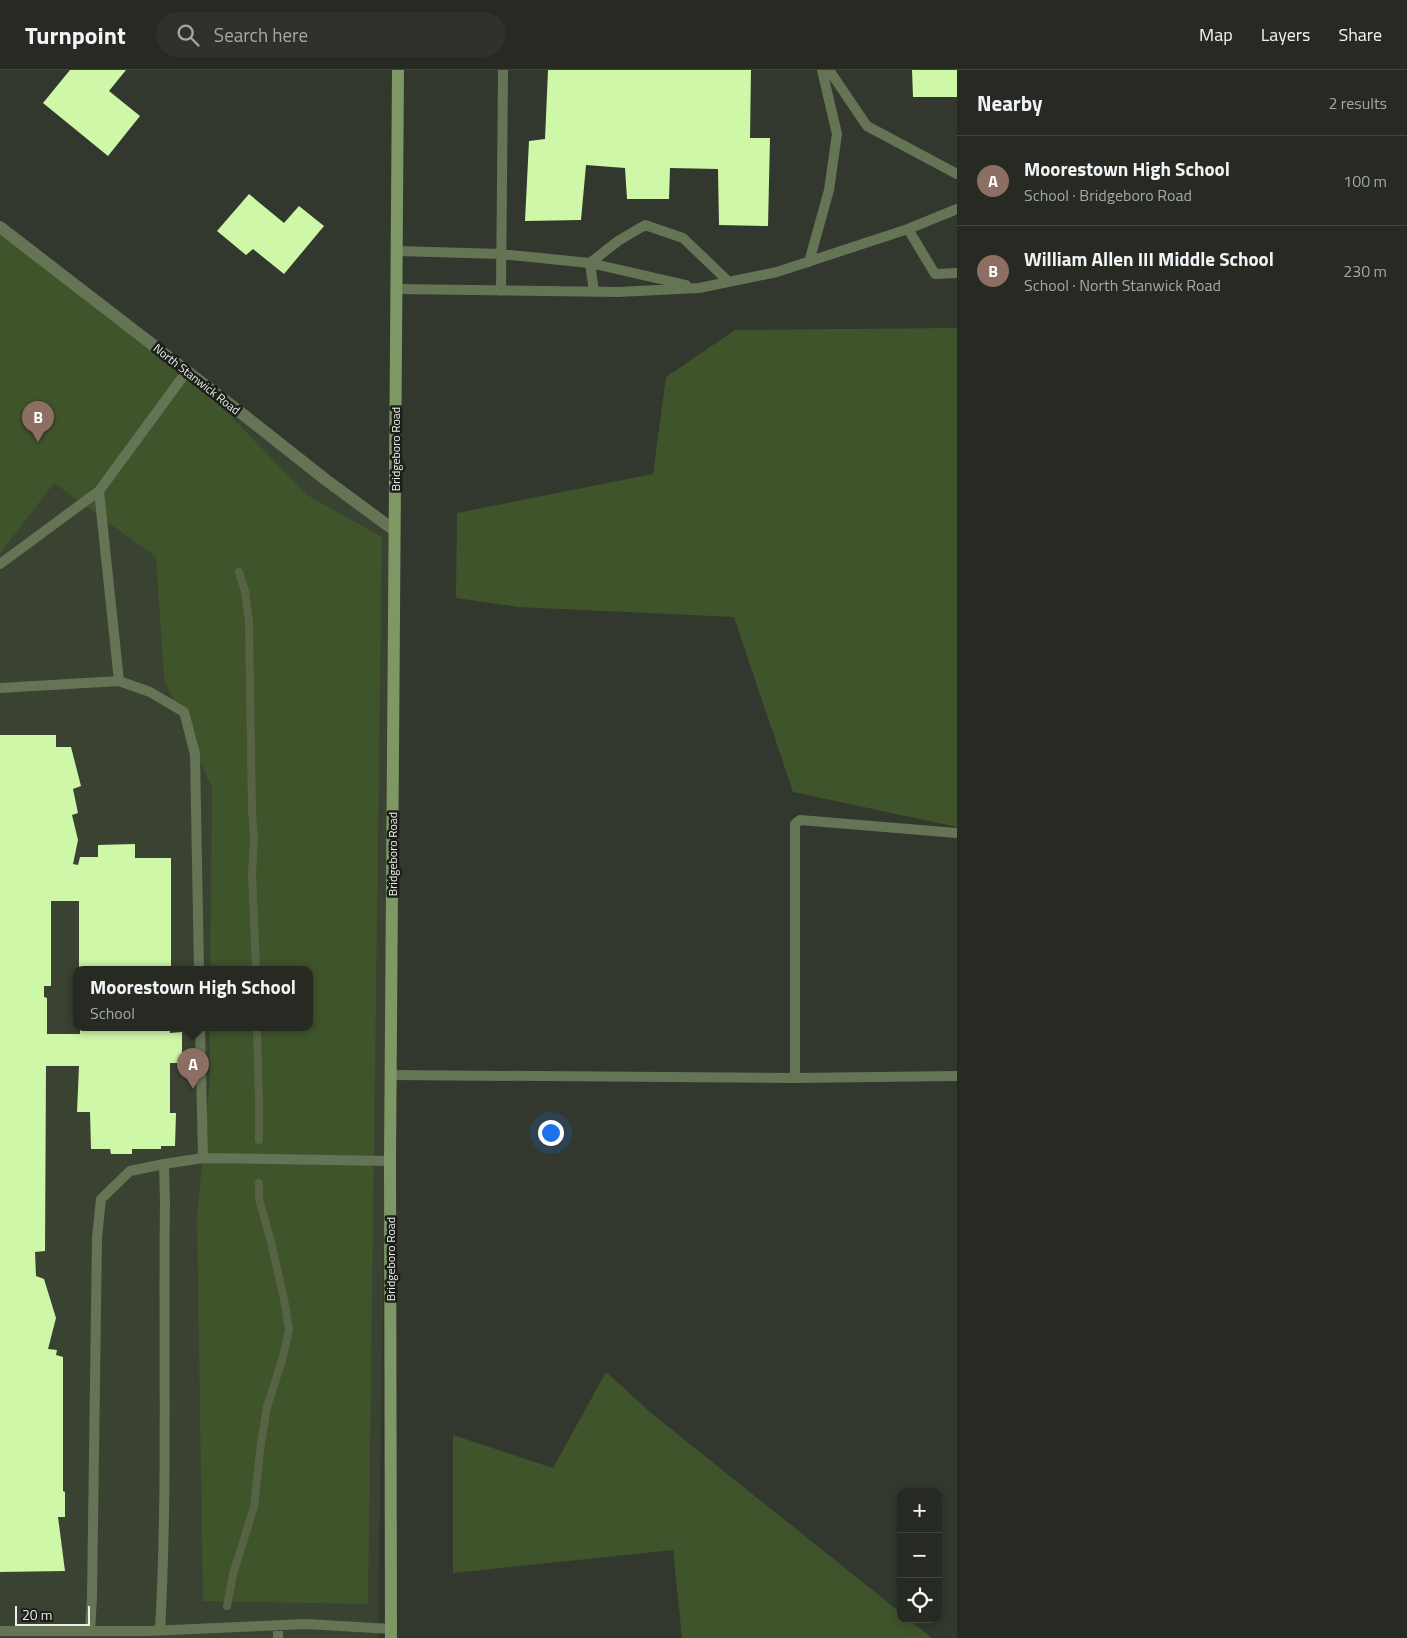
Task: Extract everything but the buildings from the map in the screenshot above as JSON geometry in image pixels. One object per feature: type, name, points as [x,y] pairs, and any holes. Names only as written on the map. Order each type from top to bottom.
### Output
[{"type":"main road","name":"Bridgeboro Road","points":[[391,1634],[390,1075],[398,70]]},
{"type":"street","name":"North Stanwick Road","points":[[0,227],[326,480],[394,530]]},
{"type":"lane","points":[[501,291],[503,70]]},
{"type":"lane","points":[[809,262],[829,190],[837,134],[822,70]]},
{"type":"lane","points":[[829,70],[866,126],[957,174]]},
{"type":"lane","points":[[396,290],[594,292],[699,288],[777,272],[908,229],[957,209]]},
{"type":"lane","points":[[590,263],[618,241],[645,225],[683,238],[728,282]]},
{"type":"lane","points":[[908,229],[935,274],[957,273]]},
{"type":"lane","points":[[397,251],[502,254],[590,263],[699,288]]},
{"type":"lane","points":[[590,263],[594,292]]},
{"type":"lane","points":[[0,564],[99,491],[186,371]]},
{"type":"lane","points":[[99,491],[119,681]]},
{"type":"lane","points":[[0,688],[119,681],[150,692],[184,712],[195,754],[199,966]]},
{"type":"lane","points":[[795,1078],[795,824],[800,820],[957,833]]},
{"type":"lane","points":[[200,1031],[203,1158]]},
{"type":"lane","points":[[390,1075],[795,1078],[957,1076]]},
{"type":"lane","points":[[90,1631],[97,1237],[101,1199],[130,1171],[203,1158],[390,1161]]},
{"type":"lane","points":[[160,1630],[163,1587],[164,1472],[164,1164]]},
{"type":"lane","points":[[0,1631],[160,1630],[176,1634],[306,1624],[391,1634]]},
{"type":"lane","points":[[278,1626],[278,1638]]},
{"type":"shaded area","points":[[0,228],[394,530],[378,1638],[0,1638]]},
{"type":"green space","points":[[0,224],[157,340],[307,495],[382,537],[368,1604],[203,1601],[197,1216],[210,1080],[210,1031],[313,1031],[313,966],[210,966],[212,788],[164,678],[156,557],[54,483],[0,554]]},
{"type":"green space","points":[[957,328],[957,827],[793,792],[734,617],[518,607],[456,598],[457,513],[653,474],[666,377],[735,330]]},
{"type":"green space","points":[[606,1372],[651,1413],[897,1610],[897,1623],[913,1623],[932,1638],[682,1638],[673,1550],[453,1573],[453,1435],[553,1468]]},
{"type":"waterway","points":[[239,572],[245,591],[249,622],[254,838],[252,874],[256,966]]},
{"type":"waterway","points":[[257,1031],[259,1140]]},
{"type":"waterway","points":[[227,1606],[233,1574],[254,1507],[267,1407],[283,1357],[289,1330],[271,1242],[259,1199],[259,1183]]},
{"type":"place","name":"William Allen III Middle School","points":[[38,442]]},
{"type":"place","name":"Moorestown High School","points":[[193,1089]]}]
